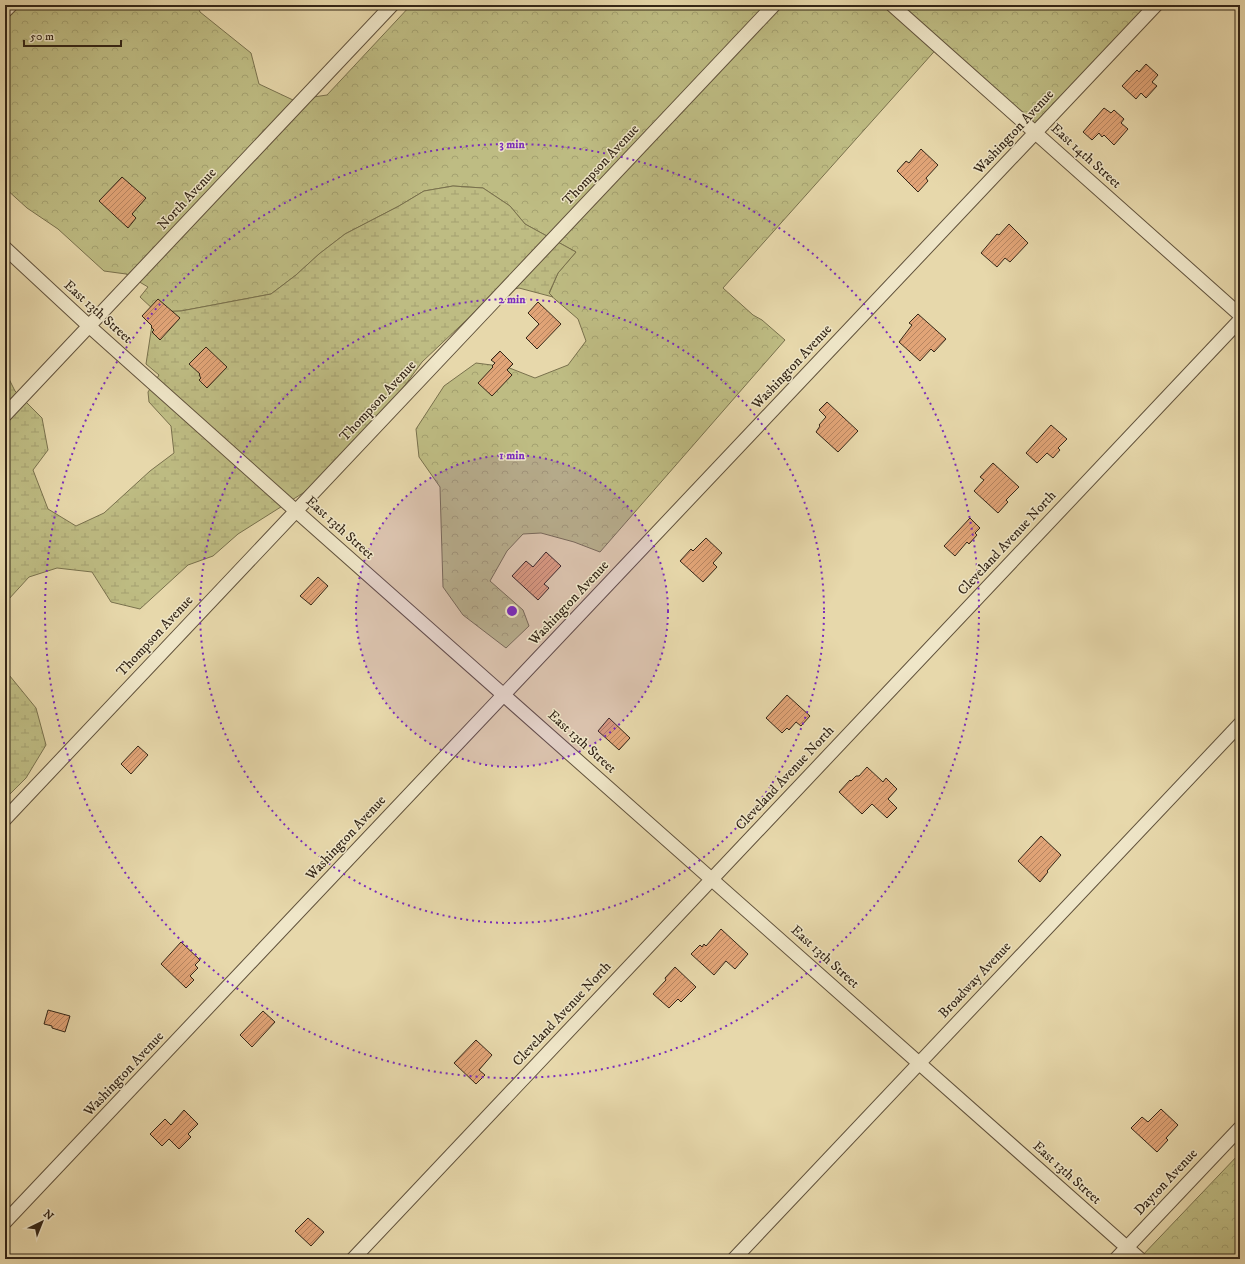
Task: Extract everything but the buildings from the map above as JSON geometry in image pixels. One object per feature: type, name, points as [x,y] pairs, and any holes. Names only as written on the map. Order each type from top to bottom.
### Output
[{"type":"street","points":[[5,11],[11,5]]},
{"type":"street","name":"North Avenue","points":[[5,415],[392,5]]},
{"type":"street","name":"Thompson Avenue","points":[[5,819],[774,5]]},
{"type":"street","name":"East 14th Street","points":[[892,5],[1240,314]]},
{"type":"street","name":"Washington Avenue","points":[[5,1222],[1156,5]]},
{"type":"street","name":"East 13th Street","points":[[5,248],[89,326],[296,511],[712,878],[1140,1259]]},
{"type":"street","name":"Cleveland Avenue North","points":[[353,1259],[1240,320]]},
{"type":"street","name":"Broadway Avenue","points":[[734,1259],[1240,724]]},
{"type":"street","name":"Dayton Avenue","points":[[1116,1259],[1240,1128]]},
{"type":"green space","points":[[5,5],[197,5],[200,12],[251,53],[259,84],[293,100],[327,95],[411,5],[1147,5],[1029,135],[940,45],[723,288],[753,315],[762,320],[785,340],[600,552],[574,542],[541,533],[523,534],[507,551],[490,581],[523,610],[529,626],[506,648],[463,615],[443,587],[440,487],[419,457],[416,429],[444,386],[476,363],[507,367],[535,378],[568,365],[586,341],[578,319],[549,294],[558,273],[576,252],[525,224],[510,206],[483,188],[453,186],[424,191],[399,206],[345,234],[271,294],[181,311],[154,312],[154,310],[140,297],[148,287],[126,274],[104,271],[58,229],[27,208],[5,188]]},
{"type":"green space","points":[[453,186],[483,188],[510,206],[525,224],[576,252],[558,273],[549,293],[553,297],[519,288],[495,293],[422,362],[384,414],[303,493],[238,534],[213,556],[188,565],[140,609],[111,602],[92,572],[57,568],[29,577],[5,605],[5,371],[15,391],[42,418],[48,450],[33,470],[48,509],[76,526],[104,513],[150,471],[174,453],[171,426],[149,402],[148,392],[159,375],[146,364],[154,312],[181,311],[271,294],[345,234],[399,206],[424,191]]},
{"type":"green space","points":[[5,670],[36,708],[46,745],[26,778],[5,799]]},
{"type":"green space","points":[[1240,1153],[1240,1259],[1139,1259]]}]
